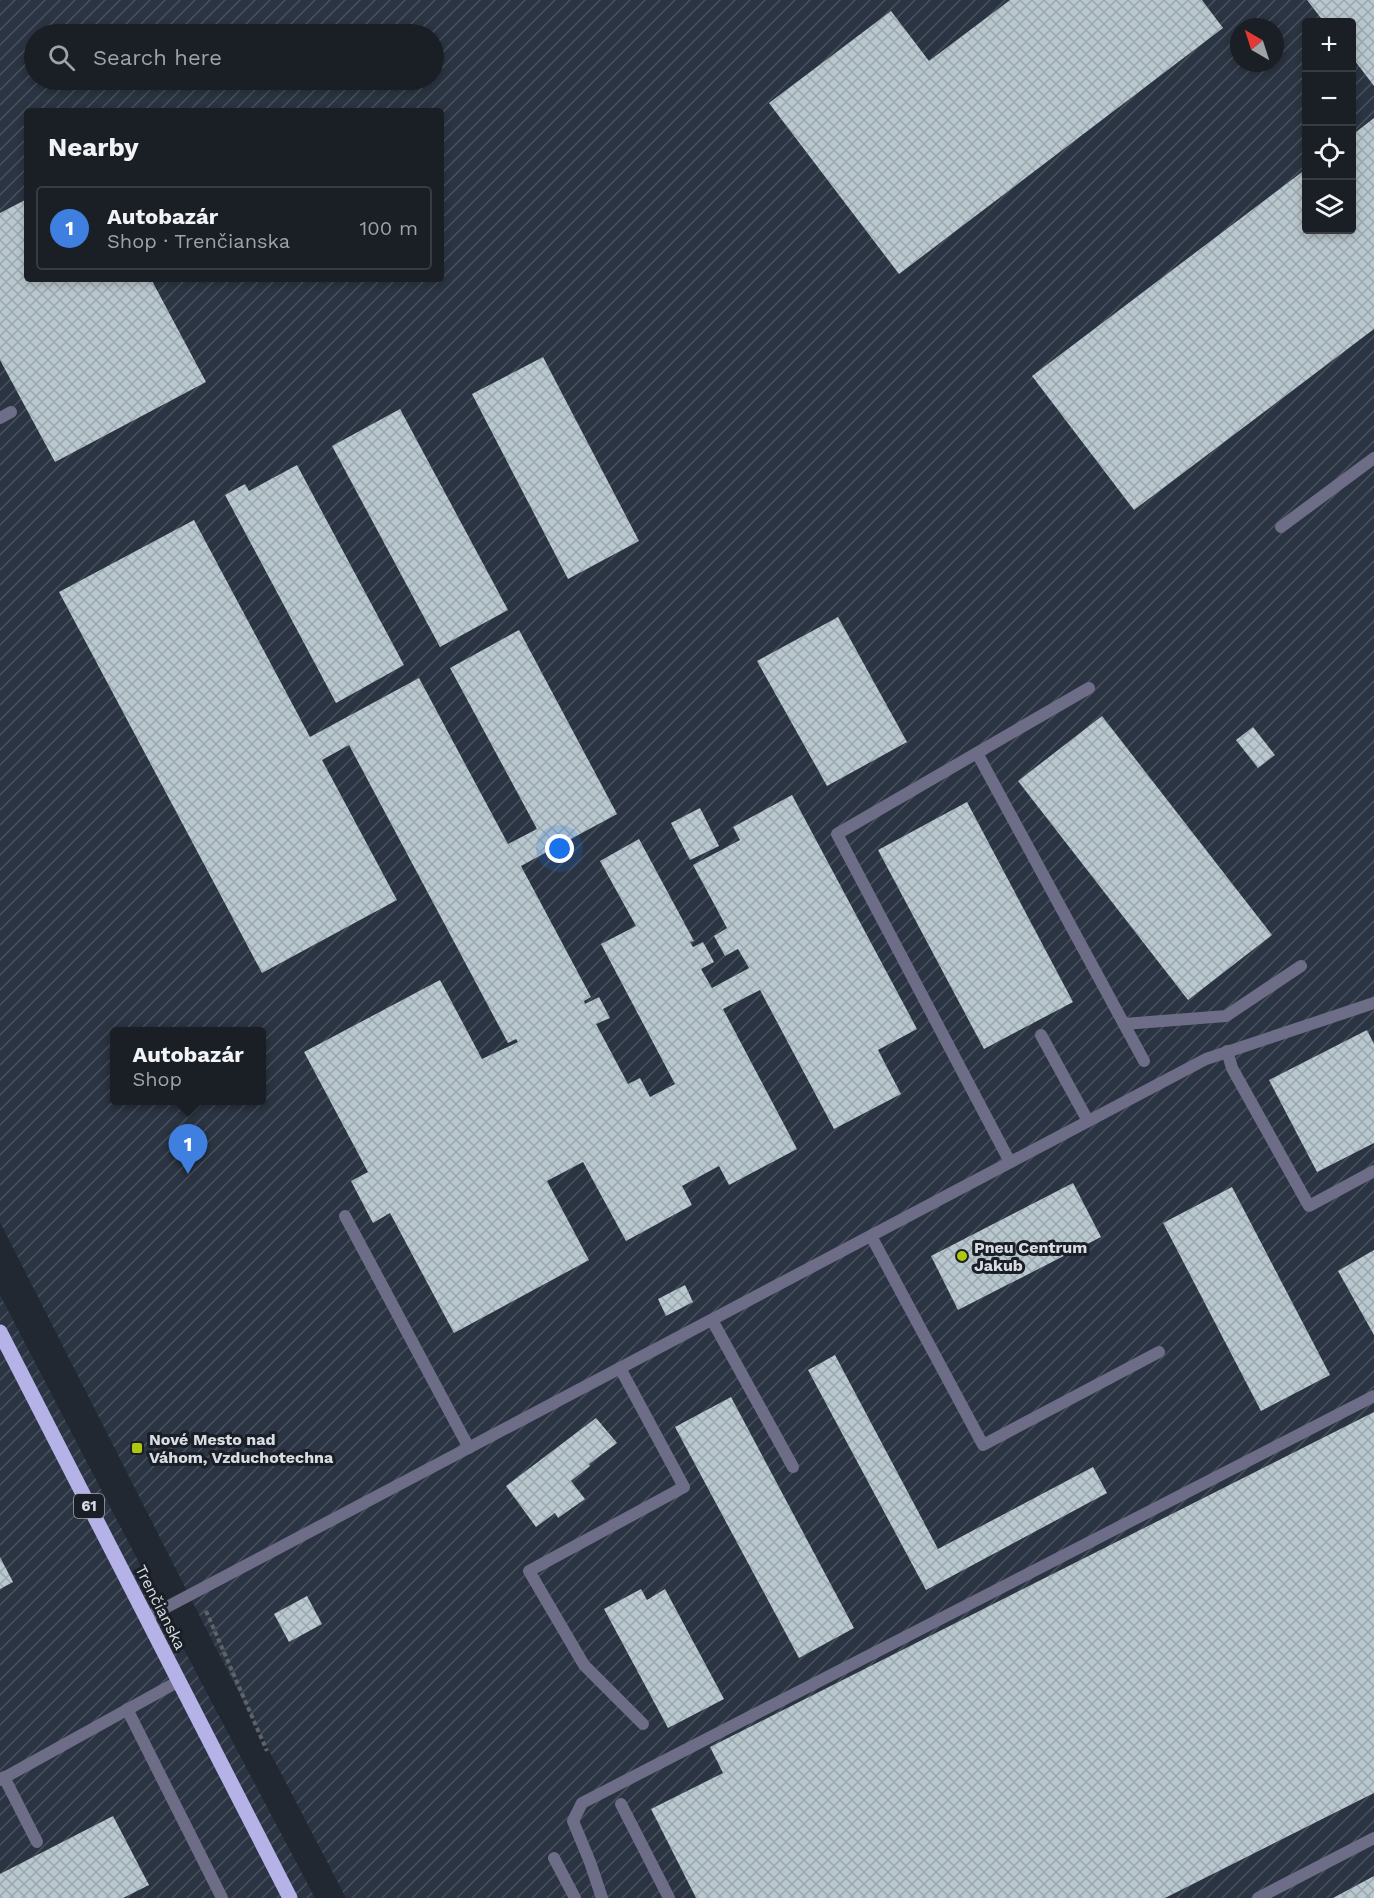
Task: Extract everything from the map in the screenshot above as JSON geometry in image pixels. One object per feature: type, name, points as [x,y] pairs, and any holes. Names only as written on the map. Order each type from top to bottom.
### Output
[{"type":"main road","name":"Trenčianska","points":[[0,1332],[290,1898]]},
{"type":"lane","points":[[1281,527],[1374,458]]},
{"type":"lane","points":[[1010,1162],[837,834],[1089,688]]},
{"type":"lane","points":[[977,753],[1144,1061]]},
{"type":"lane","points":[[1124,1024],[1226,1016],[1300,966]]},
{"type":"lane","points":[[146,1618],[1206,1059],[1227,1050],[1374,1003]]},
{"type":"lane","points":[[1041,1035],[1088,1121]]},
{"type":"lane","points":[[1227,1050],[1232,1068],[1309,1206],[1374,1171]]},
{"type":"lane","points":[[345,1216],[469,1448]]},
{"type":"lane","points":[[871,1236],[983,1445],[1159,1352]]},
{"type":"lane","points":[[712,1320],[792,1467]]},
{"type":"lane","points":[[620,1368],[684,1487],[529,1571],[584,1665],[643,1724]]},
{"type":"lane","points":[[602,1898],[573,1821],[582,1803],[1374,1396]]},
{"type":"lane","points":[[37,1842],[2,1779],[179,1681]]},
{"type":"lane","points":[[127,1709],[222,1898]]},
{"type":"lane","points":[[621,1804],[669,1898]]},
{"type":"lane","points":[[1258,1898],[1374,1838]]},
{"type":"lane","points":[[554,1858],[575,1898]]},
{"type":"path","points":[[197,1591],[267,1751]]},
{"type":"shaded area","points":[[0,0],[1374,0],[1374,1898],[346,1898],[222,1660],[0,1222]]},
{"type":"shaded area","points":[[0,1295],[200,1680],[315,1898],[0,1898]]},
{"type":"building","points":[[1010,0],[1202,0],[1223,28],[899,274],[769,103],[891,11],[929,61]]},
{"type":"building","points":[[1307,0],[1374,0],[1374,86],[1356,62],[1356,18],[1321,18]]},
{"type":"building","points":[[1374,118],[1374,329],[1134,510],[1032,376],[1302,172],[1302,234],[1356,234],[1356,132]]},
{"type":"building","points":[[24,201],[24,282],[153,282],[206,382],[55,462],[0,360],[0,213]]},
{"type":"building","points":[[543,357],[639,541],[568,579],[472,394]]},
{"type":"building","points":[[400,409],[508,610],[440,647],[332,446]]},
{"type":"building","points":[[297,465],[404,665],[336,703],[225,495],[245,484],[249,491]]},
{"type":"building","points":[[194,520],[310,737],[419,678],[508,844],[537,829],[450,668],[519,630],[617,814],[521,866],[591,997],[584,1001],[585,1004],[599,997],[610,1018],[596,1024],[628,1084],[640,1078],[650,1097],[675,1084],[601,944],[636,926],[600,861],[639,839],[694,941],[690,942],[693,947],[703,942],[714,962],[701,969],[712,988],[749,968],[738,949],[725,956],[714,936],[727,928],[693,865],[740,840],[733,827],[792,795],[917,1029],[878,1050],[901,1094],[834,1129],[760,990],[723,1009],[797,1149],[729,1185],[719,1166],[682,1186],[692,1205],[626,1241],[583,1162],[547,1181],[589,1260],[454,1333],[390,1213],[373,1223],[351,1181],[368,1172],[304,1052],[440,980],[482,1059],[518,1042],[516,1039],[508,1043],[349,745],[322,760],[397,900],[262,973],[59,592]]},
{"type":"building","points":[[838,617],[907,742],[827,786],[757,661]]},
{"type":"building","points":[[1102,716],[1272,935],[1188,1000],[1018,781]]},
{"type":"building","points":[[1253,727],[1275,755],[1258,768],[1236,740]]},
{"type":"building","points":[[967,802],[1073,1002],[984,1049],[878,850]]},
{"type":"building","points":[[700,808],[719,846],[690,860],[671,823]]},
{"type":"building","points":[[1367,1030],[1374,1044],[1374,1143],[1317,1172],[1269,1080]]},
{"type":"building","points":[[1073,1183],[1101,1237],[958,1310],[931,1256]]},
{"type":"building","points":[[1232,1187],[1330,1375],[1261,1411],[1163,1223]]},
{"type":"building","points":[[1374,1250],[1374,1335],[1338,1271]]},
{"type":"building","points":[[685,1285],[693,1302],[666,1316],[658,1299]]},
{"type":"building","points":[[835,1355],[938,1549],[1093,1467],[1107,1493],[926,1590],[808,1370]]},
{"type":"building","points":[[731,1397],[854,1628],[799,1658],[675,1427]]},
{"type":"building","points":[[1374,1412],[1374,1793],[1165,1898],[696,1898],[651,1809],[723,1773],[710,1747]]},
{"type":"building","points":[[596,1418],[617,1443],[571,1481],[585,1499],[558,1518],[555,1513],[536,1527],[506,1486]]},
{"type":"building","points":[[0,1557],[13,1582],[0,1589]]},
{"type":"building","points":[[641,1589],[647,1600],[665,1589],[724,1699],[668,1728],[604,1609]]},
{"type":"building","points":[[307,1596],[322,1624],[289,1642],[274,1614]]},
{"type":"building","points":[[113,1816],[149,1885],[123,1898],[0,1898],[0,1874]]},
{"type":"building","points":[[1374,1876],[1374,1898],[1333,1898]]},
{"type":"place","name":"Autobazár","points":[[188,1174]]},
{"type":"place","name":"Pneu Centrum Jakub","points":[[962,1256]]},
{"type":"place","name":"Nové Mesto nad Váhom, Vzduchotechna","points":[[137,1448]]}]
